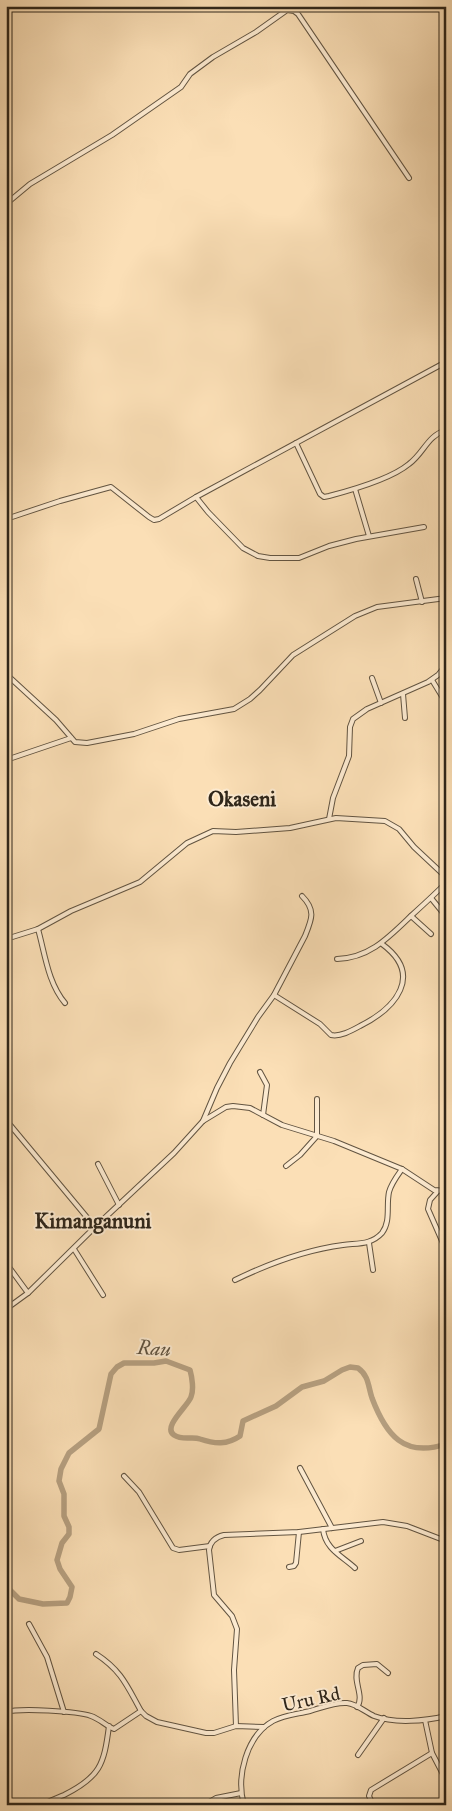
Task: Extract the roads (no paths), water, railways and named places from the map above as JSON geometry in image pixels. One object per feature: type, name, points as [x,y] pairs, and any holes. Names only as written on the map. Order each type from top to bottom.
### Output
[{"type":"street","points":[[6,204],[30,184],[112,135],[181,87],[190,74],[287,10],[298,14],[409,178]]},
{"type":"street","points":[[6,519],[111,487],[154,520],[446,362]]},
{"type":"street","points":[[296,443],[315,485],[324,497],[355,489],[408,466],[434,435],[446,430]]},
{"type":"street","points":[[355,489],[369,536]]},
{"type":"street","points":[[196,497],[208,512],[249,552],[270,558],[299,558],[329,546],[369,536],[424,527]]},
{"type":"street","points":[[416,579],[422,602]]},
{"type":"street","points":[[6,674],[56,720],[75,742],[82,743],[110,739],[134,734],[179,719],[234,709],[260,690],[293,655],[355,616],[377,607],[446,598]]},
{"type":"street","points":[[329,819],[333,798],[349,756],[351,723],[358,714],[432,680],[446,665]]},
{"type":"street","points":[[372,678],[381,703]]},
{"type":"street","points":[[432,680],[443,698]]},
{"type":"street","points":[[402,694],[405,718]]},
{"type":"street","points":[[6,760],[71,738]]},
{"type":"street","points":[[6,939],[38,929],[71,911],[140,882],[181,848],[204,834],[216,831],[236,832],[290,828],[329,819],[385,821],[393,824],[446,877]]},
{"type":"street","points":[[337,959],[348,959],[358,956],[382,944],[446,883]]},
{"type":"street","points":[[203,1121],[230,1062],[274,995],[309,926],[310,906],[302,896]]},
{"type":"street","points":[[431,898],[444,914]]},
{"type":"street","points":[[411,916],[431,934]]},
{"type":"street","points":[[38,929],[56,990],[66,1003]]},
{"type":"street","points":[[274,995],[320,1024],[331,1035],[340,1034],[367,1023],[388,1008],[404,984],[400,965],[390,951],[382,944]]},
{"type":"street","points":[[260,1072],[267,1084],[263,1115]]},
{"type":"street","points":[[286,1166],[300,1155],[317,1136],[317,1099]]},
{"type":"street","points":[[6,1309],[28,1294],[95,1227],[174,1153],[203,1121],[216,1112],[233,1106],[250,1108],[282,1125],[334,1141],[402,1169],[426,1186],[438,1191],[446,1191]]},
{"type":"street","points":[[6,1120],[95,1227]]},
{"type":"street","points":[[98,1164],[119,1205]]},
{"type":"street","points":[[235,1280],[263,1266],[307,1252],[330,1247],[369,1243],[386,1227],[389,1191],[402,1169]]},
{"type":"street","points":[[438,1191],[430,1200],[428,1209],[446,1250]]},
{"type":"street","points":[[369,1243],[373,1270]]},
{"type":"street","points":[[74,1249],[103,1295]]},
{"type":"street","points":[[6,1264],[28,1294]]},
{"type":"street","points":[[300,1468],[332,1528]]},
{"type":"street","points":[[124,1476],[139,1492],[172,1548],[179,1550],[210,1546]]},
{"type":"street","points":[[236,1726],[234,1670],[236,1629],[232,1616],[214,1595],[209,1557],[210,1546],[214,1540],[224,1535],[323,1530],[370,1522],[407,1526],[446,1541]]},
{"type":"street","points":[[323,1530],[325,1541],[329,1547],[355,1568]]},
{"type":"street","points":[[289,1567],[294,1566],[296,1563],[299,1532]]},
{"type":"street","points":[[335,1551],[361,1541]]},
{"type":"street","points":[[29,1624],[49,1662],[64,1712]]},
{"type":"street","points":[[96,1654],[107,1661],[119,1673],[141,1712],[157,1722],[206,1733],[224,1731],[236,1726],[264,1727]]},
{"type":"street","points":[[357,1707],[360,1700],[356,1676],[358,1668],[364,1665],[377,1664],[388,1673]]},
{"type":"street","name":"Uru Rd","points":[[244,1805],[241,1794],[241,1781],[246,1757],[256,1735],[264,1727],[284,1717],[346,1703],[372,1715],[384,1718],[425,1720],[446,1716]]},
{"type":"street","points":[[6,1712],[23,1710],[88,1715],[113,1729],[141,1712]]},
{"type":"street","points":[[358,1755],[384,1718]]},
{"type":"street","points":[[425,1720],[432,1753],[446,1780]]},
{"type":"street","points":[[42,1805],[85,1784],[93,1777],[103,1759],[109,1726]]},
{"type":"street","points":[[373,1805],[369,1796],[371,1790],[432,1753]]},
{"type":"street","points":[[204,1805],[216,1798],[241,1794]]},
{"type":"waterway","name":"Rau","points":[[6,1586],[19,1599],[43,1604],[67,1603],[72,1587],[60,1569],[57,1560],[62,1543],[69,1534],[69,1527],[64,1516],[64,1494],[59,1481],[61,1469],[69,1453],[99,1429],[111,1374],[124,1363],[166,1361],[190,1370],[193,1387],[192,1394],[171,1427],[174,1435],[181,1438],[197,1438],[216,1443],[230,1441],[240,1436],[243,1421],[276,1406],[302,1387],[324,1381],[350,1367],[358,1368],[364,1374],[377,1411],[390,1433],[398,1440],[419,1448],[431,1448],[446,1444]]},
{"type":"district","name":"Okaseni","points":[[242,799]]},
{"type":"district","name":"Kimanganuni","points":[[93,1221]]}]
